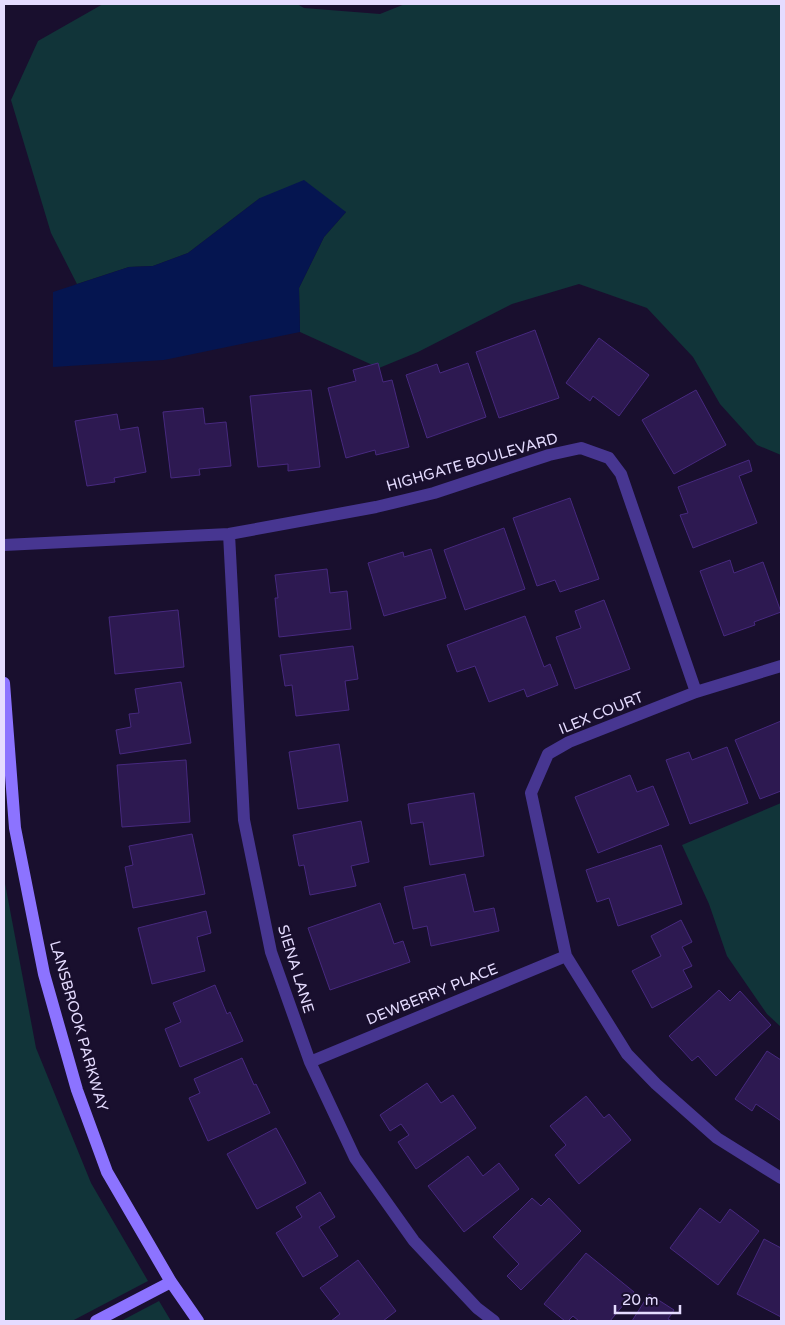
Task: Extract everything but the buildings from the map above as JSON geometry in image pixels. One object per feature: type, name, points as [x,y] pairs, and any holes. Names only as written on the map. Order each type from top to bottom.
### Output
[{"type":"street","name":"HIGHGATE BOULEVARD","points":[[4,546],[229,534],[434,493],[549,455],[581,448],[609,458],[621,474],[696,692]]},
{"type":"street","name":"SIENA LANE","points":[[229,534],[244,820],[271,952],[310,1062],[355,1158],[414,1241],[477,1308],[494,1321]]},
{"type":"street","name":"ILEX COURT","points":[[781,666],[696,692],[569,742],[548,754],[531,793],[566,956],[627,1054],[656,1084],[717,1138],[781,1178]]},
{"type":"street","name":"LANSBROOK PARKWAY","points":[[4,683],[15,828],[44,974],[77,1090],[107,1172],[171,1282],[198,1321]]},
{"type":"street","name":"DEWBERRY PLACE","points":[[310,1062],[566,956]]},
{"type":"street","points":[[96,1321],[171,1282]]},
{"type":"green space","points":[[103,4],[297,4],[304,8],[380,14],[405,4],[781,4],[781,455],[757,445],[720,404],[693,357],[647,308],[579,284],[512,304],[418,352],[379,368],[300,332],[299,288],[324,237],[346,212],[260,198],[188,253],[153,266],[129,267],[77,284],[51,233],[11,100],[38,41]]},
{"type":"green space","points":[[781,803],[781,1027],[767,1014],[727,956],[709,904],[682,845]]},
{"type":"green space","points":[[4,878],[36,1048],[91,1183],[148,1281],[72,1321],[4,1321]]},
{"type":"green space","points":[[159,1301],[171,1321],[121,1321]]},
{"type":"shaded area","points":[[304,180],[346,212],[324,237],[299,288],[300,332],[164,360],[53,367],[53,292],[129,267],[153,266],[188,253],[260,198]]}]
